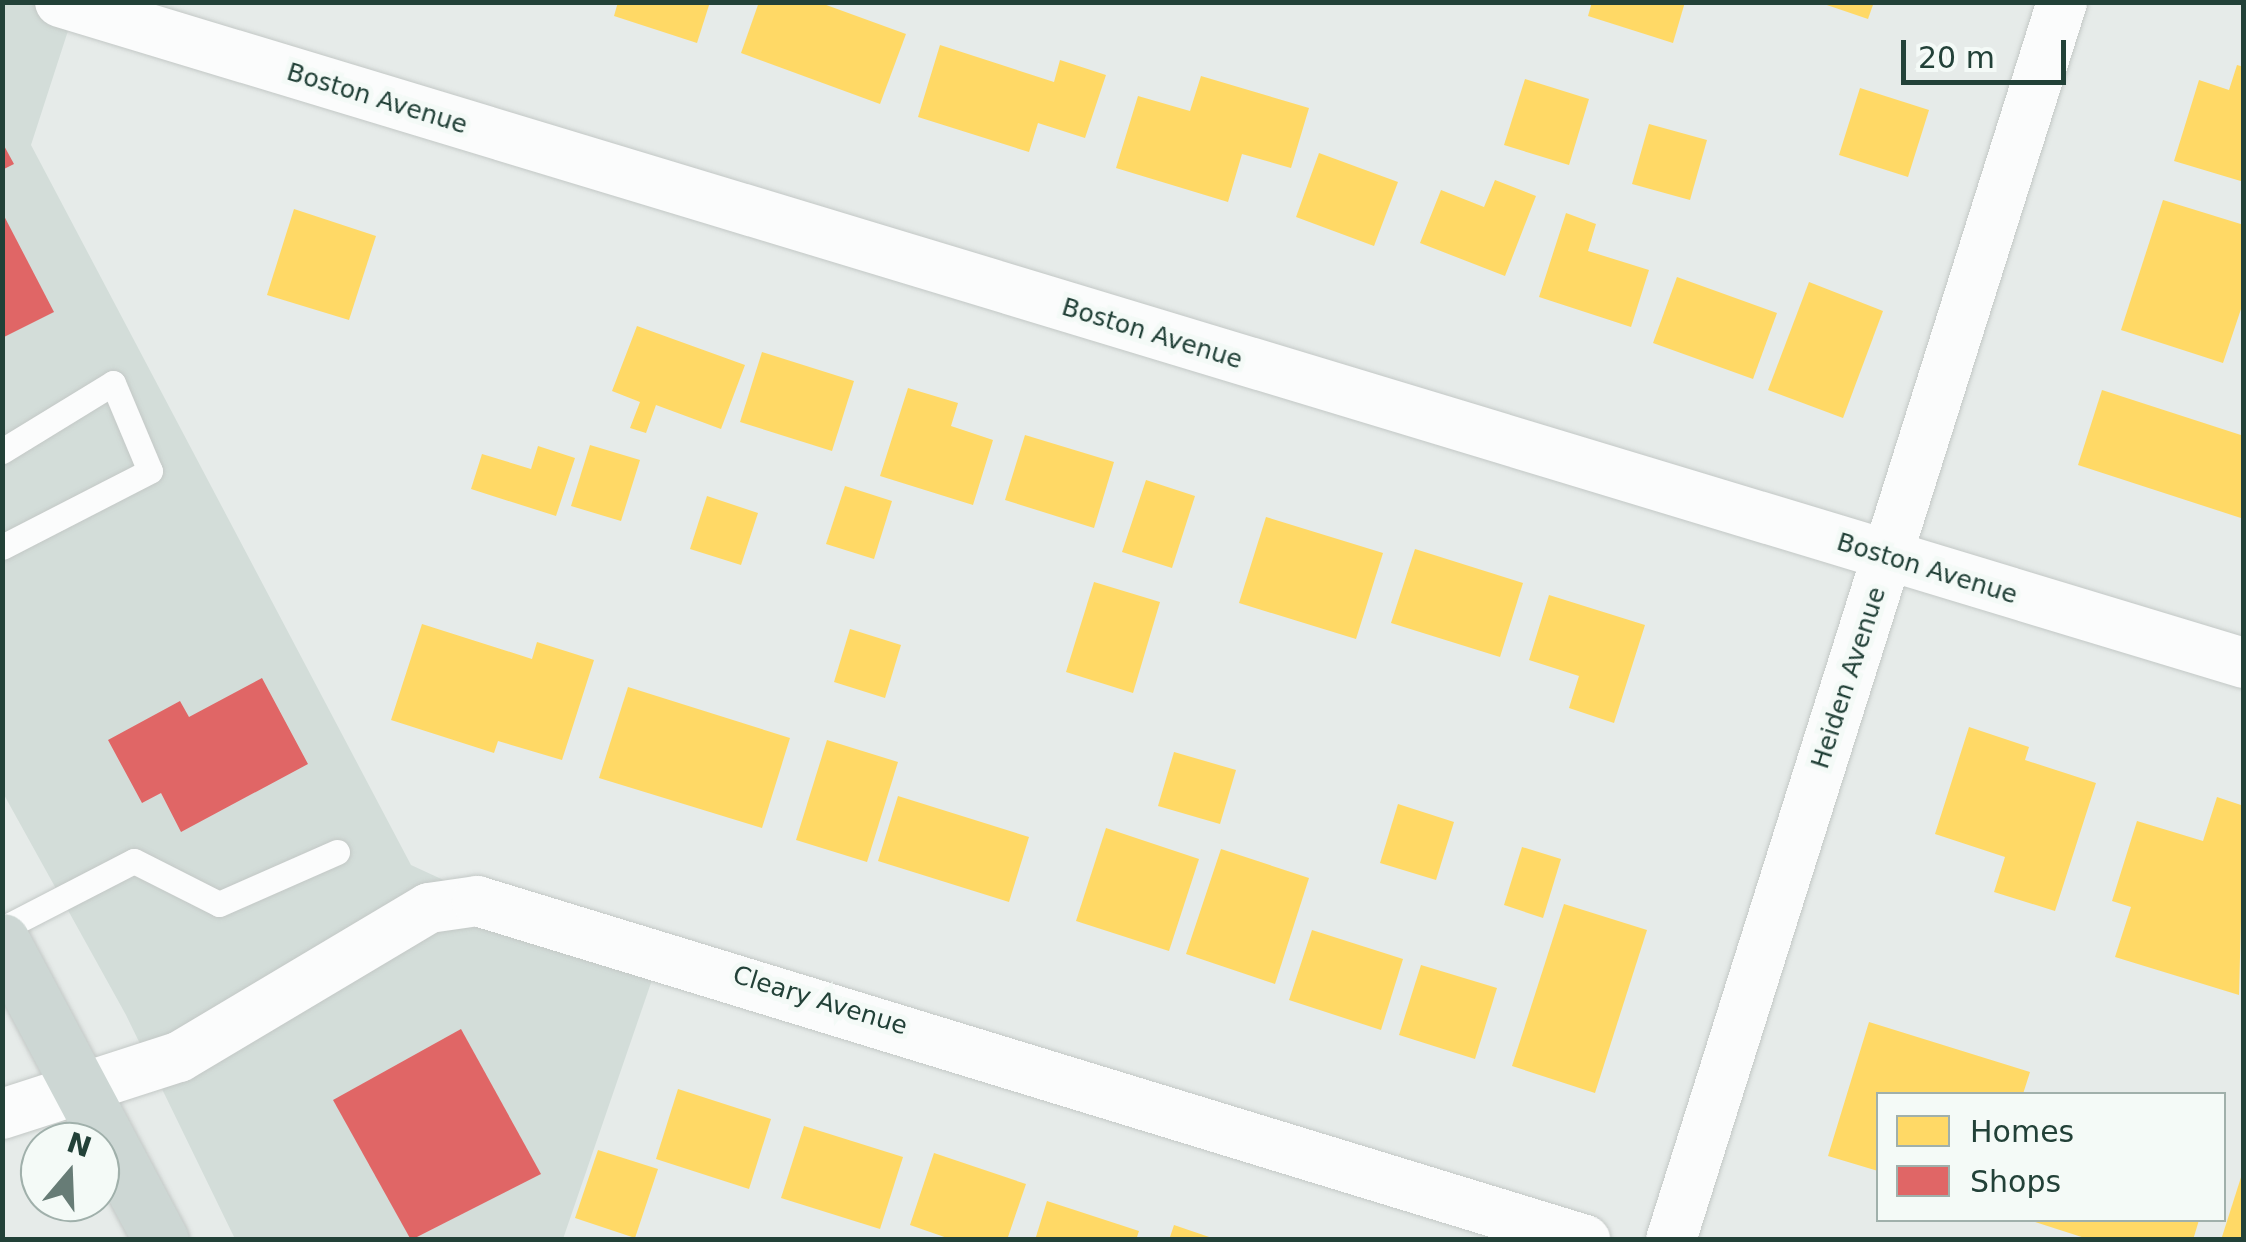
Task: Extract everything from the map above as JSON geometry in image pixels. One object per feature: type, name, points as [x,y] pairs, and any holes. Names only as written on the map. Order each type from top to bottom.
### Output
[{"type":"main road","points":[[2,941],[160,1240]]},
{"type":"street","name":"Boston Avenue","points":[[60,2],[2244,663]]},
{"type":"street","name":"Heiden Avenue","points":[[1671,1240],[2062,2]]},
{"type":"street","name":"Cleary Avenue","points":[[2,1114],[179,1057],[430,908],[476,901],[1586,1240]]},
{"type":"lane","points":[[2,450],[113,384],[150,471],[2,547]]},
{"type":"lane","points":[[2,929],[134,861],[219,904],[336,852]]},
{"type":"shaded area","points":[[2,3],[77,3],[31,145],[411,865],[653,977],[563,1239],[235,1239],[126,1015],[3,793]]},
{"type":"building: Homes","points":[[618,2],[710,2],[697,43],[614,16]]},
{"type":"building: Homes","points":[[759,2],[818,2],[906,34],[880,104],[741,53]]},
{"type":"building: Homes","points":[[1592,2],[1685,2],[1673,43],[1588,16]]},
{"type":"building: Homes","points":[[1818,2],[1874,2],[1868,19]]},
{"type":"building: Homes","points":[[940,45],[1054,82],[1060,60],[1106,75],[1085,138],[1038,123],[1029,152],[918,117]]},
{"type":"building: Homes","points":[[2237,65],[2244,67],[2244,182],[2174,161],[2199,80],[2229,90]]},
{"type":"building: Homes","points":[[1201,76],[1309,108],[1291,168],[1242,154],[1228,202],[1116,168],[1138,96],[1190,111]]},
{"type":"building: Homes","points":[[1525,79],[1589,99],[1569,165],[1504,145]]},
{"type":"building: Homes","points":[[1860,88],[1929,110],[1908,177],[1839,155]]},
{"type":"building: Homes","points":[[1649,124],[1707,140],[1690,200],[1632,184]]},
{"type":"building: Homes","points":[[1319,153],[1398,182],[1374,246],[1296,217]]},
{"type":"building: Homes","points":[[1495,180],[1536,196],[1505,276],[1420,243],[1441,190],[1484,207]]},
{"type":"building: Homes","points":[[2163,200],[2244,225],[2244,300],[2223,363],[2121,330]]},
{"type":"building: Homes","points":[[294,209],[376,236],[349,320],[267,295]]},
{"type":"building: Homes","points":[[1566,213],[1596,224],[1588,251],[1649,270],[1631,327],[1539,297]]},
{"type":"building: Homes","points":[[1677,277],[1777,313],[1753,379],[1653,343]]},
{"type":"building: Homes","points":[[1809,282],[1883,311],[1843,418],[1768,390]]},
{"type":"building: Homes","points":[[637,326],[745,365],[721,429],[656,405],[646,433],[630,428],[640,402],[612,391]]},
{"type":"building: Homes","points":[[762,352],[854,381],[832,451],[740,422]]},
{"type":"building: Homes","points":[[908,388],[958,403],[951,426],[993,440],[973,505],[880,476]]},
{"type":"building: Homes","points":[[2102,390],[2244,436],[2244,519],[2078,465]]},
{"type":"building: Homes","points":[[1025,435],[1114,462],[1094,528],[1005,500]]},
{"type":"building: Homes","points":[[590,445],[640,460],[621,521],[571,506]]},
{"type":"building: Homes","points":[[538,446],[575,458],[556,516],[471,489],[482,454],[531,469]]},
{"type":"building: Homes","points":[[1146,480],[1195,496],[1172,568],[1122,552]]},
{"type":"building: Homes","points":[[845,486],[892,501],[874,559],[826,544]]},
{"type":"building: Homes","points":[[707,496],[758,513],[741,565],[690,549]]},
{"type":"building: Homes","points":[[1266,517],[1383,553],[1356,639],[1239,603]]},
{"type":"building: Homes","points":[[1415,549],[1523,583],[1500,657],[1391,623]]},
{"type":"building: Homes","points":[[1094,582],[1160,602],[1133,693],[1066,672]]},
{"type":"building: Homes","points":[[1549,595],[1645,625],[1614,723],[1569,708],[1579,676],[1529,660]]},
{"type":"building: Homes","points":[[422,624],[532,659],[537,642],[594,660],[562,760],[498,741],[494,753],[391,720]]},
{"type":"building: Homes","points":[[850,629],[901,645],[885,698],[834,682]]},
{"type":"building: Homes","points":[[628,687],[790,738],[762,828],[599,778]]},
{"type":"building: Homes","points":[[1969,727],[2029,747],[2025,760],[2096,783],[2055,911],[1994,892],[2005,857],[1935,834]]},
{"type":"building: Homes","points":[[827,740],[898,762],[867,862],[796,840]]},
{"type":"building: Homes","points":[[1174,752],[1236,770],[1220,824],[1158,806]]},
{"type":"building: Homes","points":[[898,796],[1029,837],[1009,902],[878,861]]},
{"type":"building: Homes","points":[[2217,797],[2244,806],[2239,995],[2115,957],[2131,907],[2112,901],[2137,821],[2203,841]]},
{"type":"building: Homes","points":[[1398,804],[1454,822],[1436,880],[1380,863]]},
{"type":"building: Homes","points":[[1106,828],[1199,859],[1169,951],[1076,921]]},
{"type":"building: Homes","points":[[1522,847],[1561,859],[1543,918],[1504,905]]},
{"type":"building: Homes","points":[[1221,849],[1309,878],[1275,984],[1186,954]]},
{"type":"building: Homes","points":[[1564,904],[1647,930],[1595,1093],[1512,1066]]},
{"type":"building: Homes","points":[[1312,930],[1403,959],[1381,1030],[1289,1000]]},
{"type":"building: Homes","points":[[1421,965],[1497,988],[1475,1059],[1399,1035]]},
{"type":"building: Homes","points":[[1869,1022],[2030,1072],[2024,1092],[1876,1092],[1876,1170],[1828,1156]]},
{"type":"building: Homes","points":[[678,1089],[771,1119],[749,1189],[656,1159]]},
{"type":"building: Homes","points":[[804,1126],[903,1157],[880,1229],[781,1198]]},
{"type":"building: Homes","points":[[598,1150],[658,1169],[635,1238],[575,1218]]},
{"type":"building: Homes","points":[[934,1153],[1026,1184],[1007,1240],[953,1240],[910,1225]]},
{"type":"building: Homes","points":[[2243,1171],[2244,1240],[2221,1240]]},
{"type":"building: Homes","points":[[1047,1201],[1139,1231],[1136,1240],[1035,1240]]},
{"type":"building: Homes","points":[[2035,1222],[2198,1222],[2193,1240],[2091,1240]]},
{"type":"building: Homes","points":[[1174,1225],[1215,1239],[1215,1240],[1169,1240]]},
{"type":"building: Shops","points":[[2,142],[14,164],[2,170]]},
{"type":"building: Shops","points":[[2,212],[54,312],[2,338]]},
{"type":"building: Shops","points":[[262,678],[308,764],[181,832],[161,793],[142,803],[108,740],[180,701],[189,717]]},
{"type":"building: Shops","points":[[461,1029],[541,1174],[411,1240],[333,1100]]}]
